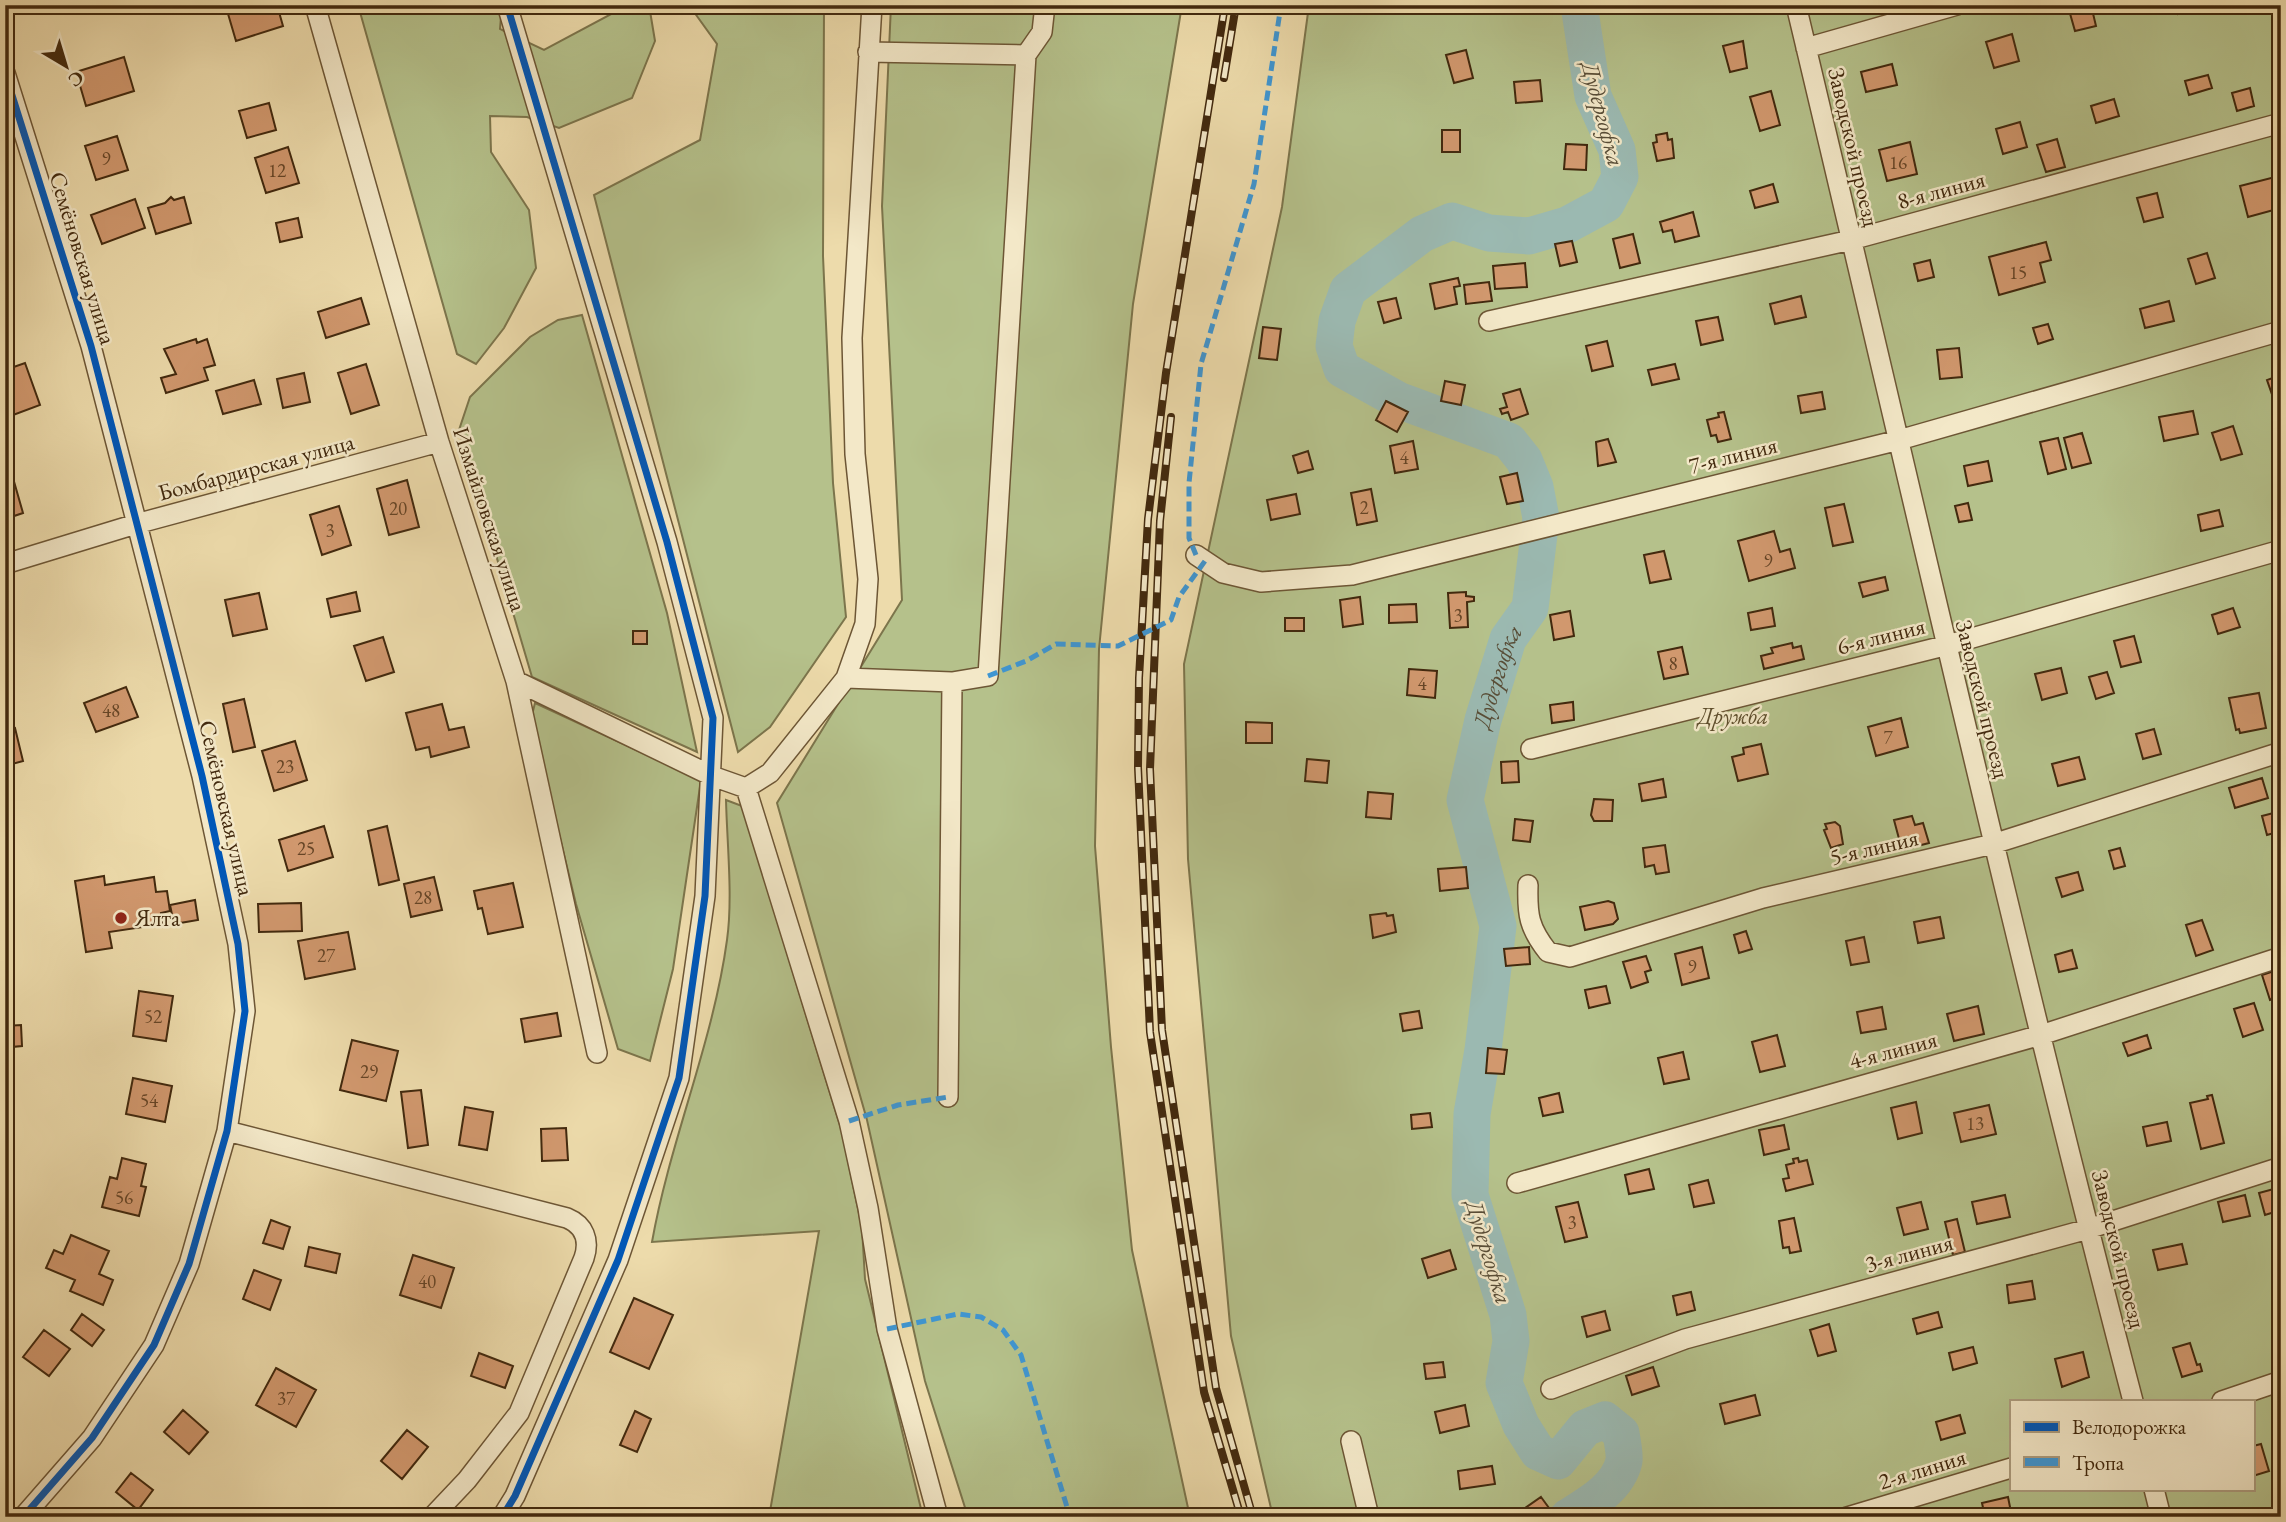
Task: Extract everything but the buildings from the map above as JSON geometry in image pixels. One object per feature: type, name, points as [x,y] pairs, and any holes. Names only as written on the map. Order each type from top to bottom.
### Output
[{"type":"street","name":"Измайловская улица","points":[[315,5],[439,442],[516,681],[597,1053]]},
{"type":"street","points":[[502,1517],[515,1496],[618,1260],[679,1078],[705,896],[713,718],[670,554],[508,5]]},
{"type":"street","points":[[746,789],[770,773],[846,678],[865,624],[868,579],[855,454],[852,338],[872,5]]},
{"type":"street","points":[[846,678],[952,682],[988,676],[1026,55],[1042,32],[1045,5]]},
{"type":"street","name":"Заводской проезд","points":[[1796,5],[1899,440],[1944,646],[2133,1400]]},
{"type":"street","points":[[1806,48],[1957,5]]},
{"type":"street","points":[[869,52],[1026,55]]},
{"type":"street","name":"Семёновская улица","points":[[5,73],[10,105],[91,346],[202,776],[238,944],[246,1011],[227,1131],[189,1264],[154,1345],[92,1438],[23,1517]]},
{"type":"street","name":"8-я линия","points":[[1489,321],[1851,240],[2281,123]]},
{"type":"street","name":"7-я линия","points":[[1196,555],[1223,573],[1261,582],[1352,575],[1521,531],[1899,440],[2281,331]]},
{"type":"street","name":"Бомбардирская улица","points":[[5,564],[136,524],[439,442]]},
{"type":"street","name":"6-я линия","points":[[1531,749],[1944,646],[2281,550]]},
{"type":"street","points":[[516,681],[712,776],[746,789]]},
{"type":"street","points":[[948,1097],[952,682]]},
{"type":"street","name":"5-я линия","points":[[1528,885],[1527,915],[1537,938],[1548,953],[1570,957],[1763,898],[1993,844],[2281,752]]},
{"type":"street","points":[[746,789],[849,1121],[868,1208],[887,1329],[938,1517]]},
{"type":"street","name":"4-я линия","points":[[1517,1183],[2041,1035],[2281,957]]},
{"type":"street","points":[[227,1131],[567,1218],[583,1230],[587,1244],[519,1413],[467,1480],[432,1517]]},
{"type":"street","name":"3-я линия","points":[[1551,1390],[1685,1339],[2088,1229],[2281,1167]]},
{"type":"street","points":[[2225,1400],[2281,1381]]},
{"type":"street","points":[[1351,1441],[1369,1517]]},
{"type":"street","name":"2-я линия","points":[[1847,1517],[2010,1468]]},
{"type":"street","points":[[2154,1490],[2161,1517]]},
{"type":"green space","points":[[358,5],[502,5],[500,29],[544,50],[628,5],[649,5],[655,41],[632,98],[559,128],[527,117],[490,116],[491,152],[529,210],[536,268],[504,328],[476,364],[457,354]]},
{"type":"green space","points":[[689,5],[824,5],[823,256],[833,483],[846,617],[770,727],[738,752],[594,195],[700,140],[717,44]]},
{"type":"green space","points":[[891,5],[1182,5],[1133,304],[1099,649],[1095,846],[1111,1047],[1132,1250],[1190,1517],[968,1517],[925,1381],[867,1120],[777,803],[902,600],[882,206]]},
{"type":"green space","name":"Дружба","points":[[1309,5],[2281,5],[2281,1517],[1273,1517],[1231,1336],[1188,859],[1184,664],[1282,207]]},
{"type":"green space","points":[[582,315],[667,613],[697,752],[532,677],[459,430],[470,397],[530,337],[558,320]]},
{"type":"green space","points":[[535,703],[701,780],[673,969],[650,1061],[618,1049],[576,904],[531,719]]},
{"type":"green space","points":[[726,800],[742,806],[842,1132],[862,1228],[865,1279],[923,1517],[769,1517],[819,1231],[652,1242],[669,1166],[712,1016],[727,940],[730,889]]},
{"type":"waterway","name":"Дудергофка","points":[[1568,1517],[1602,1494],[1616,1479],[1624,1461],[1621,1433],[1605,1420],[1585,1428],[1558,1461],[1538,1452],[1521,1425],[1504,1383],[1511,1341],[1508,1315],[1470,1195],[1472,1114],[1483,1050],[1498,926],[1465,800],[1483,720],[1508,639],[1530,608],[1541,518],[1535,487],[1524,460],[1509,441],[1398,400],[1342,369],[1334,346],[1337,321],[1348,290],[1422,234],[1452,221],[1489,233],[1529,236],[1567,225],[1606,204],[1620,177],[1617,150],[1593,96],[1579,5]]},
{"type":"railway","points":[[1225,5],[1166,373],[1148,519],[1139,678],[1138,767],[1150,1032],[1204,1392],[1241,1517]]},
{"type":"railway","points":[[1224,78],[1236,5]]},
{"type":"railway","points":[[1171,417],[1160,521],[1150,769],[1162,1030],[1216,1388],[1253,1517]]},
{"type":"marked path","points":[[1196,555],[1189,538],[1189,483],[1201,364],[1254,184],[1281,5]]},
{"type":"marked path","points":[[988,676],[1026,661],[1056,644],[1118,646],[1171,620],[1179,597],[1205,561]]},
{"type":"marked path","points":[[849,1121],[898,1105],[948,1097]]},
{"type":"marked path","points":[[887,1329],[958,1314],[981,1317],[1003,1330],[1021,1355],[1070,1517]]},
{"type":"cycle path","points":[[502,1517],[515,1496],[618,1260],[679,1078],[705,896],[713,718],[667,542],[507,5]]},
{"type":"cycle path","points":[[5,73],[91,346],[202,776],[238,944],[245,1011],[227,1131],[189,1264],[154,1345],[92,1438],[23,1517]]},
{"type":"place","name":"Ялта","points":[[121,918]]}]
